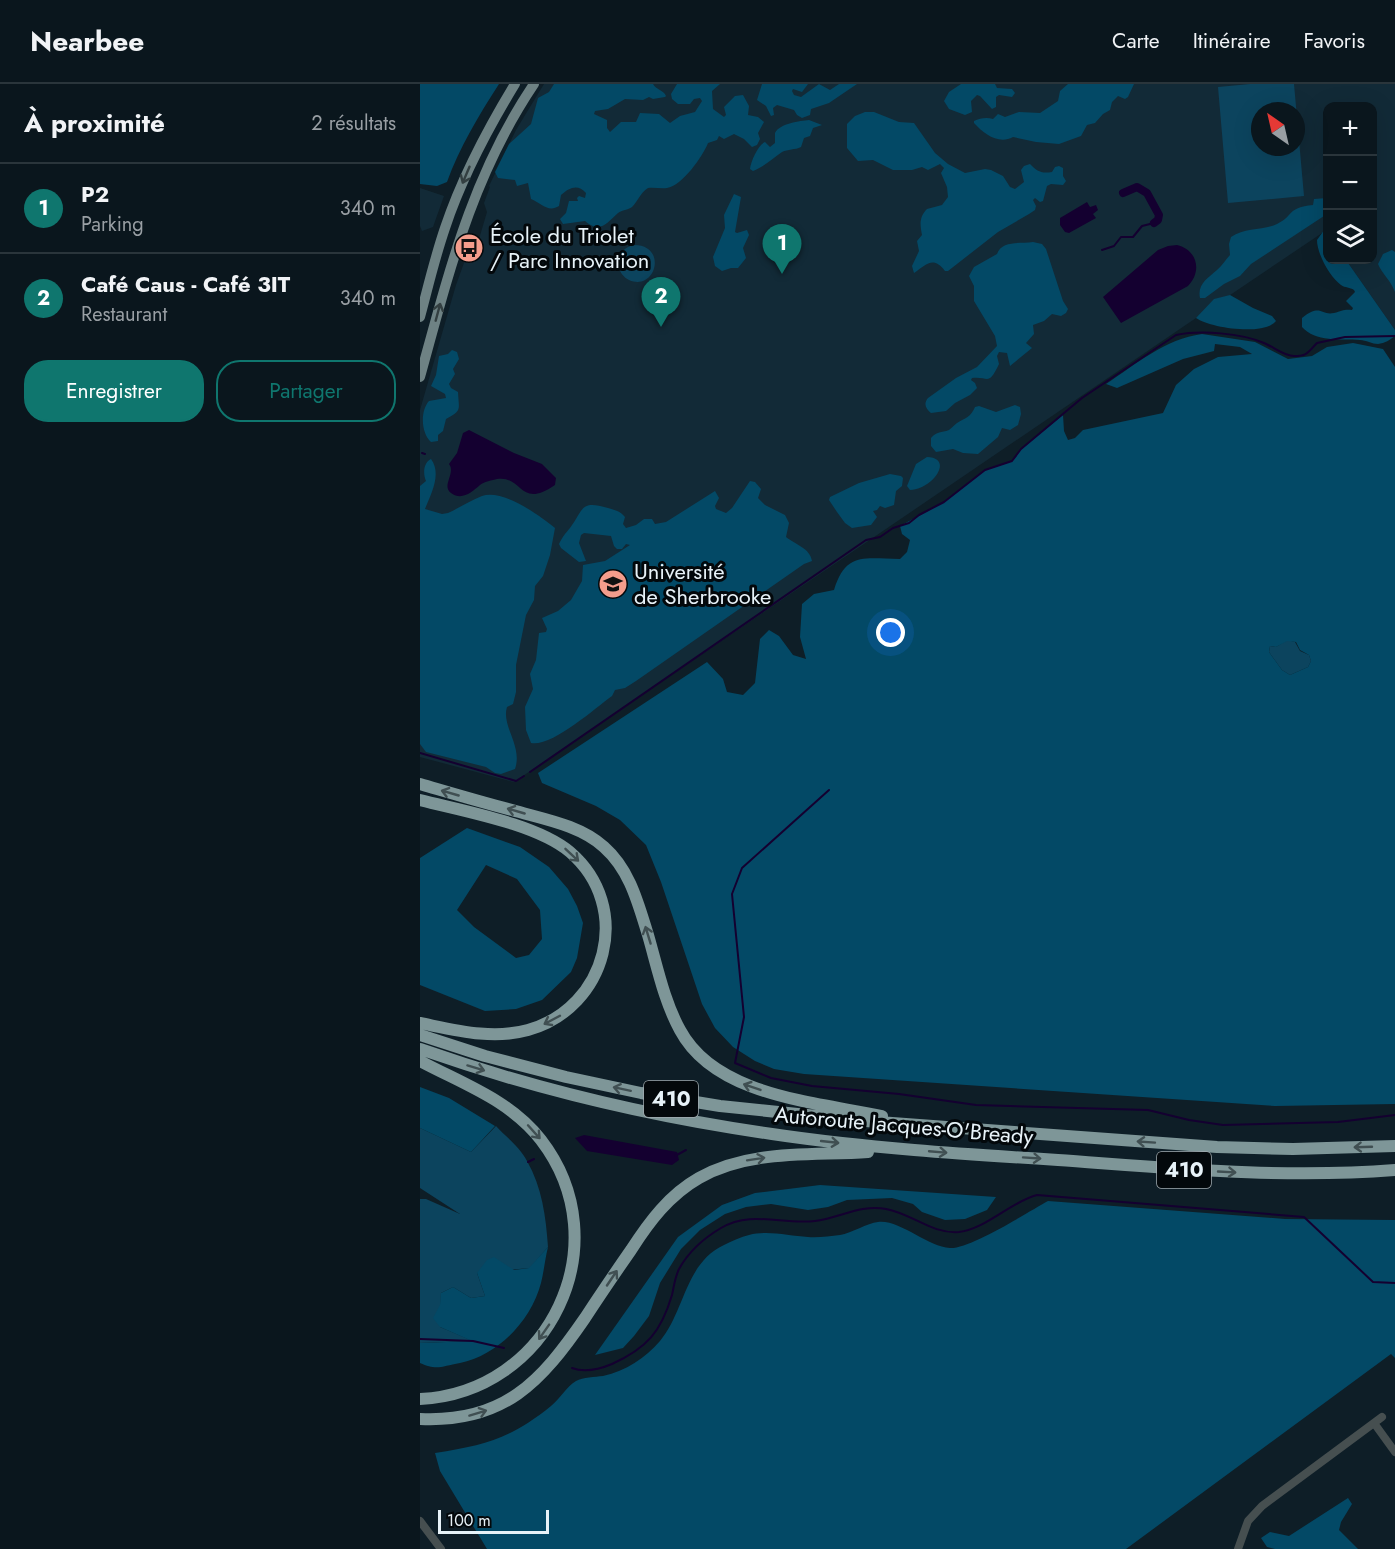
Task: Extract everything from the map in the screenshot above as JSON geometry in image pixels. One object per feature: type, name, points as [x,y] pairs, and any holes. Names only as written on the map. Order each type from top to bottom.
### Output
[{"type":"highway","points":[[420,784],[569,827],[591,837],[609,852],[624,872],[635,894],[678,1026],[696,1053],[717,1071],[736,1081],[767,1092],[930,1126]]},
{"type":"highway","points":[[420,800],[524,828],[560,845],[581,864],[594,884],[602,906],[606,928],[602,958],[590,985],[570,1008],[548,1022],[520,1032],[495,1034],[420,1023]]},
{"type":"highway","name":"Autoroute Jacques-O'Bready","points":[[420,1035],[539,1070],[648,1094],[754,1111],[1233,1147],[1308,1149],[1395,1146]]},
{"type":"highway","name":"Autoroute Jacques-O'Bready","points":[[420,1049],[530,1084],[657,1114],[780,1136],[903,1149],[1245,1173],[1395,1170]]},
{"type":"highway","points":[[420,1061],[494,1099],[518,1116],[536,1134],[555,1162],[565,1185],[572,1212],[574,1240],[571,1272],[562,1299],[550,1323],[532,1348],[507,1369],[478,1386],[448,1396],[420,1399]]},
{"type":"highway","points":[[420,1419],[446,1419],[479,1413],[506,1401],[530,1386],[564,1349],[656,1215],[674,1196],[698,1178],[725,1166],[757,1159],[903,1149]]},
{"type":"main road","points":[[420,317],[445,228],[458,194],[477,151],[515,84]]},
{"type":"main road","points":[[420,377],[450,268],[471,204],[499,142],[534,84]]},
{"type":"street","points":[[1238,1549],[1248,1521],[1262,1506],[1382,1417]]},
{"type":"street","points":[[1374,1423],[1395,1452]]},
{"type":"street","points":[[420,1521],[441,1549]]},
{"type":"shaded area","points":[[420,84],[499,84],[470,132],[447,182],[437,186],[420,184]]},
{"type":"shaded area","name":"Université de Sherbrooke","points":[[544,84],[1395,84],[1395,330],[1349,264],[1377,264],[1377,102],[1323,102],[1323,232],[514,782],[420,757],[420,410],[456,285],[468,252],[472,251],[471,246],[479,239],[487,212],[484,203],[489,186],[516,130]]},
{"type":"shaded area","points":[[554,84],[653,84],[665,94],[665,97],[653,99],[649,97],[643,100],[625,99],[608,109],[595,111],[594,114],[607,120],[607,128],[610,132],[621,122],[636,122],[640,113],[659,114],[670,123],[680,116],[695,112],[702,101],[700,98],[694,99],[690,104],[678,104],[672,99],[671,94],[677,84],[720,84],[712,91],[713,109],[724,117],[726,115],[724,107],[735,96],[743,95],[749,106],[748,115],[758,117],[764,122],[758,133],[760,139],[757,145],[752,147],[744,139],[734,134],[724,139],[719,136],[717,140],[708,143],[697,162],[679,182],[667,188],[648,188],[632,207],[618,213],[603,226],[595,227],[585,221],[563,224],[560,219],[566,213],[569,201],[578,201],[579,196],[585,198],[586,193],[583,190],[574,188],[568,190],[561,195],[559,206],[548,208],[531,199],[528,183],[517,186],[515,180],[498,178],[495,172],[509,144],[531,124],[538,98],[549,92]]},
{"type":"shaded area","points":[[762,84],[808,84],[802,92],[793,89],[794,95],[801,97],[819,84],[830,90],[839,84],[857,84],[829,103],[811,109],[810,115],[802,118],[794,110],[777,105],[773,108],[774,115],[771,116],[766,106],[757,100]]},
{"type":"shaded area","points":[[961,84],[995,84],[997,88],[1012,89],[1015,93],[1012,97],[999,95],[996,97],[996,107],[992,109],[977,95],[971,101],[972,112],[965,115],[949,109],[944,101],[949,92]]},
{"type":"shaded area","points":[[1068,84],[1134,84],[1128,97],[1125,99],[1118,96],[1112,102],[1110,110],[1095,123],[1087,125],[1081,136],[1059,144],[1013,137],[997,139],[982,131],[974,123],[981,119],[993,119],[998,114],[1005,117],[1019,112],[1040,113],[1058,101],[1060,91]]},
{"type":"shaded area","points":[[1294,84],[1296,102],[1251,102],[1251,156],[1300,156],[1304,196],[1228,203],[1218,87]]},
{"type":"shaded area","points":[[865,112],[874,112],[899,122],[914,123],[935,153],[948,164],[965,173],[991,170],[1003,176],[1010,187],[1015,189],[1024,182],[1021,170],[1024,166],[1030,164],[1045,173],[1052,172],[1055,167],[1059,166],[1063,168],[1066,181],[1063,185],[1047,186],[1043,201],[1040,202],[1035,198],[1033,200],[1035,210],[998,232],[948,271],[933,262],[914,273],[912,266],[919,251],[917,241],[922,235],[921,218],[927,209],[942,205],[948,197],[947,187],[941,173],[944,168],[940,164],[928,170],[922,167],[912,170],[893,170],[873,160],[858,161],[847,148],[847,124],[855,116]]},
{"type":"shaded area","points":[[809,120],[822,125],[813,128],[810,136],[804,138],[801,147],[782,152],[753,171],[750,169],[760,146],[765,142],[770,147],[775,143],[775,133],[781,127]]},
{"type":"shaded area","points":[[420,188],[444,196],[433,227],[422,231],[420,226]]},
{"type":"shaded area","points":[[734,194],[741,197],[735,232],[747,230],[749,235],[743,248],[746,258],[738,268],[722,271],[715,266],[713,257],[725,228],[724,215]]},
{"type":"shaded area","points":[[1323,198],[1323,217],[1251,264],[1240,276],[1205,298],[1200,298],[1200,289],[1204,282],[1230,255],[1231,237],[1242,232],[1277,224],[1294,210],[1313,205],[1314,199]]},
{"type":"shaded area","points":[[1087,202],[1090,207],[1096,205],[1098,210],[1093,214],[1096,218],[1069,233],[1065,232],[1060,225],[1060,218]]},
{"type":"shaded area","points":[[1323,232],[1323,261],[1319,252],[1317,240]]},
{"type":"shaded area","points":[[1033,242],[1042,244],[1046,249],[1063,301],[1068,309],[1066,313],[1061,316],[1052,314],[1044,321],[1033,325],[1034,334],[1026,343],[1032,348],[1010,366],[1007,353],[999,352],[997,356],[999,364],[993,376],[988,379],[972,378],[977,388],[970,395],[946,411],[931,413],[926,406],[928,398],[956,378],[977,367],[997,346],[995,336],[974,301],[974,286],[969,276],[974,267],[997,254],[1003,246]]},
{"type":"shaded area","points":[[634,245],[645,247],[654,259],[651,274],[646,280],[638,282],[625,277],[618,266],[622,252]]},
{"type":"shaded area","points":[[1177,245],[1190,252],[1196,262],[1195,274],[1188,286],[1121,323],[1103,297],[1158,250]]},
{"type":"shaded area","points":[[1392,250],[1395,252],[1395,292],[1378,264],[1383,254]]},
{"type":"shaded area","points":[[1349,264],[1395,330],[1395,336],[1378,344],[1362,340],[1329,339],[1307,332],[1302,327],[1302,318],[1313,311],[1334,313],[1353,308],[1346,301],[1355,292],[1354,290],[1337,281],[1325,265]]},
{"type":"shaded area","points":[[1230,295],[1272,316],[1276,321],[1270,326],[1237,329],[1213,325],[1196,318],[1214,299]]},
{"type":"shaded area","points":[[1202,334],[1255,342],[1288,359],[1312,356],[1327,347],[1353,343],[1383,349],[1395,367],[1395,1104],[1275,1106],[804,1074],[774,1069],[755,1061],[733,1047],[715,1028],[702,1004],[661,882],[646,845],[620,820],[596,806],[542,783],[538,773],[707,662],[723,679],[727,692],[743,695],[755,683],[760,639],[769,630],[779,636],[793,655],[806,659],[800,637],[802,604],[814,594],[834,590],[844,569],[851,563],[867,559],[900,559],[907,552],[910,540],[902,534],[900,526],[944,502],[985,470],[1012,461],[1021,449],[1063,415],[1064,431],[1068,440],[1075,438],[1083,430],[1163,413],[1176,385],[1194,369],[1218,357],[1252,354],[1240,347],[1215,344],[1214,351],[1183,359],[1117,388],[1106,384],[1151,353],[1188,337]],"holes":[[[1287,641],[1296,642],[1300,650],[1309,655],[1311,661],[1308,667],[1290,675],[1282,670],[1269,652],[1270,646],[1276,647]]]},
{"type":"shaded area","points":[[452,350],[457,352],[459,359],[453,369],[455,374],[449,384],[458,392],[458,409],[455,414],[446,419],[443,431],[438,435],[438,441],[431,442],[425,433],[424,410],[429,401],[446,398],[445,394],[431,386],[436,375],[439,356],[448,354]]},
{"type":"shaded area","points":[[1015,405],[1020,407],[1018,425],[1010,430],[1002,428],[998,437],[978,454],[963,453],[953,449],[936,452],[931,446],[933,436],[949,430],[970,415],[975,407],[979,406],[996,412]]},
{"type":"shaded area","points":[[469,430],[514,453],[542,464],[556,478],[555,485],[534,494],[522,490],[505,479],[497,479],[483,483],[463,496],[451,493],[447,487],[451,471],[449,464],[457,453],[463,433]]},
{"type":"shaded area","points":[[927,457],[939,463],[940,468],[937,474],[926,485],[910,490],[907,486],[916,464]]},
{"type":"shaded area","points":[[431,459],[436,477],[425,509],[442,514],[448,513],[482,496],[500,496],[520,505],[555,528],[543,576],[535,586],[534,600],[526,615],[516,665],[516,692],[513,704],[507,707],[507,721],[517,761],[515,769],[501,774],[486,767],[426,752],[420,744],[420,486],[426,481],[424,469],[426,463]]},
{"type":"shaded area","points":[[890,474],[903,478],[902,486],[896,491],[894,505],[885,508],[880,506],[873,511],[877,517],[871,525],[852,528],[845,523],[829,500],[830,497],[859,483]]},
{"type":"shaded area","points":[[750,481],[755,482],[761,489],[758,498],[765,505],[785,515],[789,523],[786,537],[806,550],[812,561],[804,564],[636,681],[625,688],[615,690],[612,696],[573,726],[550,739],[540,743],[531,743],[526,730],[525,707],[533,689],[530,674],[536,660],[539,633],[546,632],[547,629],[542,618],[558,611],[571,600],[582,581],[583,565],[605,561],[630,545],[626,544],[622,549],[617,549],[611,536],[584,533],[579,543],[586,561],[579,562],[559,544],[581,511],[592,505],[615,510],[625,517],[623,524],[626,528],[644,519],[652,519],[655,524],[666,522],[715,491],[719,498],[716,509],[726,513]]},
{"type":"shaded area","points":[[1287,640],[1295,642],[1300,651],[1309,655],[1311,661],[1308,667],[1290,675],[1282,670],[1269,652],[1270,646],[1276,647]]},
{"type":"shaded area","points":[[467,828],[520,847],[549,867],[568,889],[583,923],[577,958],[571,972],[542,1000],[516,1009],[485,1011],[420,985],[420,858]],"holes":[[[486,865],[517,879],[540,910],[542,939],[529,955],[516,958],[474,927],[457,910]]]},
{"type":"shaded area","points":[[420,1087],[449,1098],[495,1126],[471,1152],[420,1128]]},
{"type":"shaded area","points":[[496,1126],[521,1151],[532,1171],[542,1202],[548,1247],[530,1268],[477,1273],[485,1296],[471,1298],[453,1287],[441,1293],[440,1327],[473,1341],[420,1343],[420,1199],[426,1199],[460,1214],[420,1188],[420,1128],[471,1152]]},
{"type":"shaded area","points":[[584,1135],[677,1152],[679,1160],[672,1165],[587,1151],[575,1138]]},
{"type":"shaded area","points":[[820,1185],[996,1197],[987,1210],[965,1219],[945,1220],[922,1212],[913,1204],[892,1198],[847,1200],[828,1207],[808,1210],[771,1204],[746,1207],[725,1214],[700,1230],[681,1249],[660,1283],[649,1316],[623,1348],[595,1355],[678,1237],[722,1205],[755,1193]]},
{"type":"shaded area","points":[[1048,1201],[1285,1219],[1395,1220],[1395,1358],[1391,1354],[1126,1549],[487,1549],[440,1471],[435,1453],[483,1443],[509,1433],[551,1406],[576,1381],[611,1374],[627,1367],[648,1353],[668,1329],[701,1263],[711,1253],[733,1241],[749,1235],[764,1233],[824,1237],[840,1235],[878,1222],[886,1222],[932,1243],[950,1248],[959,1247],[985,1236]]},
{"type":"shaded area","points":[[548,1247],[536,1297],[521,1323],[500,1344],[474,1359],[460,1363],[431,1367],[420,1363],[420,1343],[472,1341],[440,1327],[433,1318],[440,1305],[441,1293],[453,1287],[471,1298],[485,1296],[477,1273],[487,1260],[494,1257],[514,1270],[529,1268]]},
{"type":"shaded area","points":[[1348,1498],[1352,1504],[1339,1530],[1358,1549],[1275,1549],[1267,1547],[1261,1538],[1270,1532],[1289,1536]]},
{"type":"waterway","points":[[1123,193],[1137,187],[1147,193],[1159,215],[1158,220],[1154,223]]},
{"type":"waterway","points":[[1102,250],[1114,246],[1121,237],[1133,237],[1142,226],[1154,223]]},
{"type":"waterway","points":[[530,772],[866,540],[880,537],[893,528],[909,523],[944,502],[985,470],[1012,461],[1021,449],[1082,398],[1176,335],[1197,333],[1233,335],[1255,340],[1286,355],[1294,356],[1305,354],[1317,343],[1345,337],[1395,336]]},
{"type":"waterway","points":[[420,753],[516,781],[524,776]]},
{"type":"waterway","points":[[829,790],[742,868],[732,894],[744,1017],[735,1063],[771,1078],[812,1086],[899,1094],[976,1105],[1148,1110],[1223,1125],[1338,1122],[1395,1115]]},
{"type":"waterway","points":[[675,1156],[686,1150]]},
{"type":"waterway","points":[[528,1162],[534,1159]]},
{"type":"waterway","points":[[572,1368],[587,1370],[603,1367],[635,1352],[651,1337],[663,1319],[678,1272],[687,1256],[721,1228],[744,1220],[815,1221],[868,1208],[877,1208],[905,1215],[940,1230],[959,1232],[979,1226],[1018,1203],[1037,1195],[1304,1217],[1373,1282],[1395,1283]]},
{"type":"waterway","points":[[420,1339],[473,1341],[504,1348]]},
{"type":"place","name":"École du Triolet / Parc Innovation","points":[[469,248]]},
{"type":"place","name":"P2","points":[[782,274]]},
{"type":"place","name":"Café Caus - Café 3IT","points":[[661,327]]},
{"type":"place","name":"Université de Sherbrooke","points":[[613,584]]}]
